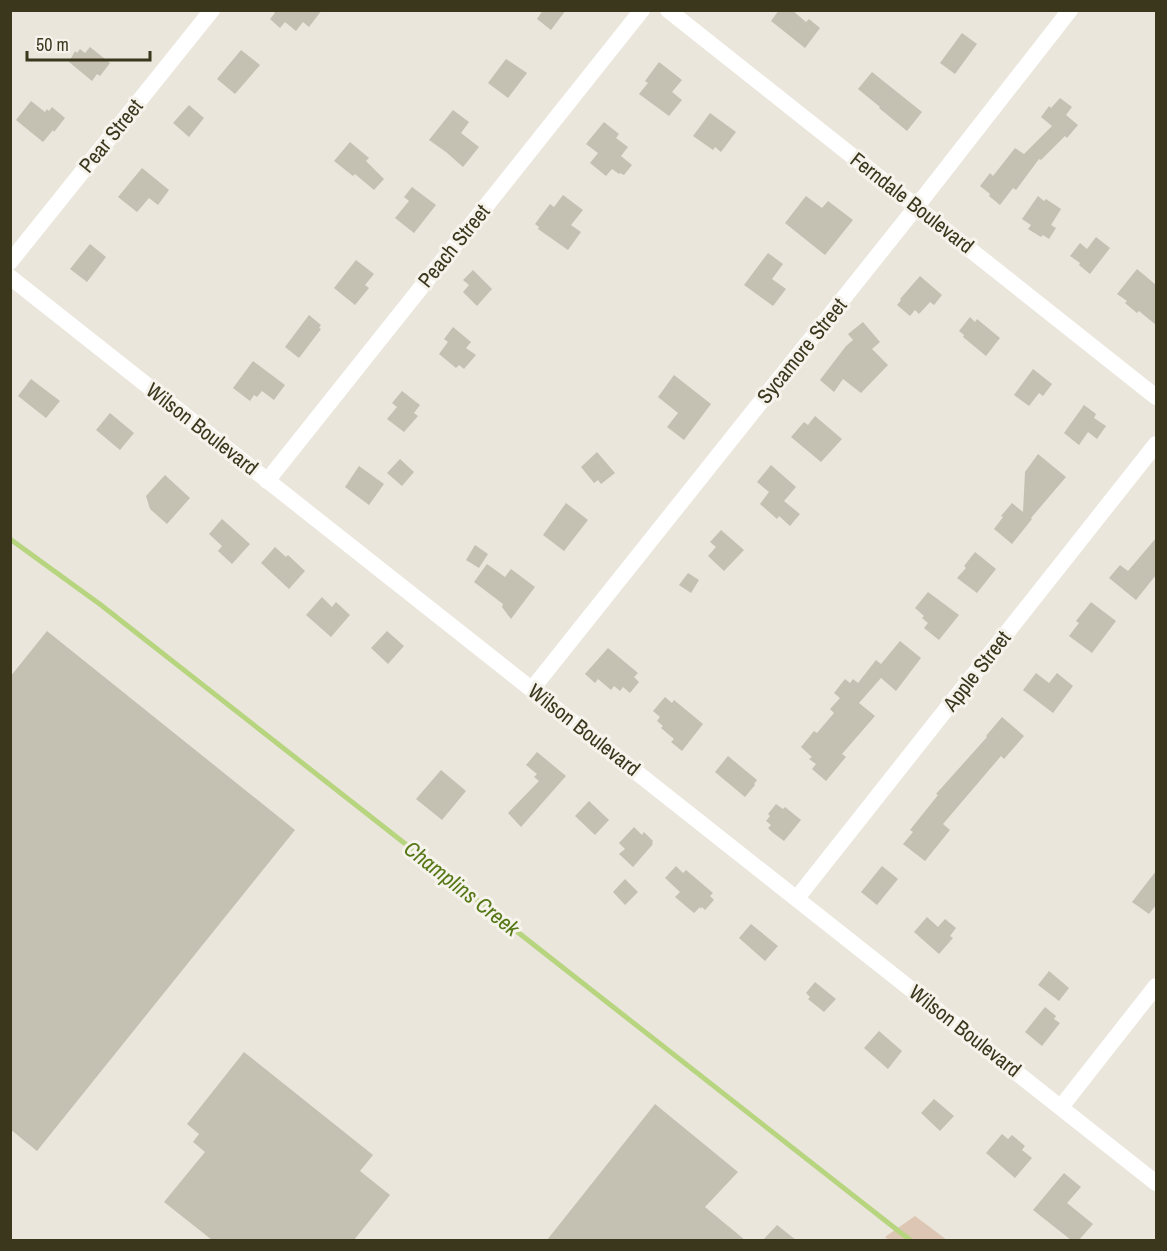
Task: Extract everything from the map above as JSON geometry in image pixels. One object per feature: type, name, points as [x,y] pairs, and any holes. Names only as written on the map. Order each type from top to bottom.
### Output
[{"type":"street","name":"Pear Street","points":[[10,262],[212,10]]},
{"type":"street","name":"Peach Street","points":[[267,481],[642,10]]},
{"type":"street","name":"Ferndale Boulevard","points":[[668,10],[1156,396]]},
{"type":"street","name":"Sycamore Street","points":[[532,689],[1070,10]]},
{"type":"street","name":"Wilson Boulevard","points":[[10,277],[1156,1183]]},
{"type":"street","name":"Apple Street","points":[[797,898],[1156,444]]},
{"type":"street","points":[[1061,1107],[1156,986]]},
{"type":"shaded area","points":[[915,1216],[947,1240],[889,1240],[885,1237]]},
{"type":"building","points":[[271,10],[322,10],[309,27],[303,22],[296,31],[285,22],[280,28],[270,19],[275,13]]},
{"type":"building","points":[[543,10],[566,10],[551,30],[537,19]]},
{"type":"building","points":[[779,10],[792,10],[806,22],[809,19],[820,28],[805,48],[771,21]]},
{"type":"building","points":[[962,33],[977,44],[955,74],[940,63]]},
{"type":"building","points":[[90,47],[110,63],[100,76],[97,74],[92,81],[69,62],[75,51],[77,53],[80,49],[85,53]]},
{"type":"building","points":[[241,50],[260,65],[235,94],[217,79]]},
{"type":"building","points":[[506,59],[527,73],[508,98],[488,83]]},
{"type":"building","points":[[659,62],[682,80],[672,92],[682,100],[669,116],[639,94],[648,83],[645,81]]},
{"type":"building","points":[[872,72],[922,112],[907,131],[858,89]]},
{"type":"building","points":[[1060,98],[1072,107],[1066,115],[1078,125],[1067,138],[1065,136],[1041,160],[1039,159],[1016,190],[1013,188],[1000,205],[980,186],[990,173],[993,176],[1015,148],[1024,154],[1052,126],[1041,117],[1049,106],[1051,108]]},
{"type":"building","points":[[31,101],[45,112],[52,107],[65,118],[43,142],[16,120]]},
{"type":"building","points":[[189,105],[204,118],[189,137],[173,123]]},
{"type":"building","points":[[453,110],[469,122],[461,133],[479,147],[463,167],[429,140]]},
{"type":"building","points":[[710,113],[736,132],[721,152],[715,147],[713,150],[693,136]]},
{"type":"building","points":[[604,122],[619,134],[616,138],[628,147],[621,156],[632,165],[624,175],[612,169],[606,176],[590,163],[598,153],[586,144]]},
{"type":"building","points":[[350,142],[369,158],[366,161],[384,179],[374,190],[355,174],[353,176],[334,161]]},
{"type":"building","points":[[142,168],[169,190],[158,205],[149,198],[137,212],[118,197]]},
{"type":"building","points":[[412,187],[436,205],[414,233],[395,218],[409,201],[404,197]]},
{"type":"building","points":[[563,195],[583,210],[571,225],[581,232],[568,250],[538,229],[539,227],[535,224],[550,204],[554,207]]},
{"type":"building","points":[[806,196],[822,208],[828,201],[853,220],[825,255],[785,223]]},
{"type":"building","points":[[1038,196],[1061,209],[1051,225],[1056,228],[1049,239],[1028,229],[1031,225],[1022,219]]},
{"type":"building","points":[[1096,237],[1110,248],[1090,274],[1070,256],[1080,243],[1087,249]]},
{"type":"building","points":[[90,244],[106,257],[87,282],[70,269]]},
{"type":"building","points":[[768,253],[783,264],[772,279],[786,289],[773,306],[744,285]]},
{"type":"building","points":[[356,260],[374,274],[365,285],[369,288],[355,305],[334,288]]},
{"type":"building","points":[[1137,269],[1156,285],[1156,325],[1139,311],[1137,313],[1125,303],[1127,301],[1117,294]]},
{"type":"building","points":[[473,270],[492,289],[477,306],[463,292],[469,285],[463,280]]},
{"type":"building","points":[[920,276],[942,295],[934,305],[930,302],[919,314],[915,310],[910,316],[897,305]]},
{"type":"building","points":[[309,315],[321,325],[319,328],[321,329],[299,358],[285,347]]},
{"type":"building","points":[[970,317],[975,322],[977,319],[1000,338],[986,356],[959,331]]},
{"type":"building","points":[[863,322],[880,342],[872,349],[888,365],[861,393],[843,379],[834,392],[820,380],[853,340],[848,334]]},
{"type":"building","points":[[453,327],[471,342],[466,348],[476,355],[464,369],[459,365],[456,368],[439,354],[448,342],[444,339]]},
{"type":"building","points":[[253,361],[285,385],[274,400],[262,391],[257,397],[254,395],[250,401],[233,388]]},
{"type":"building","points":[[1033,369],[1052,384],[1043,396],[1039,393],[1029,406],[1014,395]]},
{"type":"building","points":[[674,375],[711,404],[684,440],[667,427],[678,413],[658,397]]},
{"type":"building","points":[[31,379],[60,401],[46,418],[18,396]]},
{"type":"building","points":[[402,391],[420,405],[414,413],[418,416],[404,432],[387,419],[397,407],[392,403]]},
{"type":"building","points":[[1084,405],[1096,414],[1094,418],[1106,426],[1097,439],[1088,432],[1079,445],[1064,433]]},
{"type":"building","points":[[110,413],[134,433],[120,450],[96,430]]},
{"type":"building","points":[[815,416],[842,439],[821,462],[791,437],[804,422],[808,425]]},
{"type":"building","points":[[597,452],[615,473],[601,484],[598,480],[594,483],[581,467]]},
{"type":"building","points":[[1038,454],[1066,477],[1012,544],[994,529],[1012,503],[1023,512],[1025,472]]},
{"type":"building","points":[[400,459],[414,472],[402,486],[387,473]]},
{"type":"building","points":[[771,465],[796,487],[784,501],[800,514],[790,526],[779,516],[777,519],[760,504],[769,492],[757,482]]},
{"type":"building","points":[[359,466],[384,484],[369,505],[345,487]]},
{"type":"building","points":[[165,475],[190,498],[167,524],[150,509],[146,496]]},
{"type":"building","points":[[566,503],[588,520],[564,551],[543,535]]},
{"type":"building","points":[[222,519],[250,544],[232,564],[218,551],[222,546],[209,534]]},
{"type":"building","points":[[721,530],[744,550],[724,571],[708,556],[716,547],[710,542]]},
{"type":"building","points":[[1156,538],[1156,575],[1136,600],[1109,578],[1120,565],[1128,571]]},
{"type":"building","points":[[475,545],[488,554],[479,568],[466,560]]},
{"type":"building","points":[[275,547],[286,557],[288,555],[305,571],[289,589],[261,563]]},
{"type":"building","points":[[975,552],[996,569],[977,593],[957,578]]},
{"type":"building","points":[[487,564],[505,577],[511,569],[535,587],[511,619],[502,607],[503,604],[474,582]]},
{"type":"building","points":[[688,573],[699,580],[691,593],[679,585]]},
{"type":"building","points":[[928,592],[959,615],[939,640],[924,628],[928,623],[915,608]]},
{"type":"building","points":[[322,597],[332,607],[336,602],[350,615],[331,637],[306,615]]},
{"type":"building","points":[[1091,602],[1116,621],[1092,653],[1069,636],[1079,623],[1076,621]]},
{"type":"building","points":[[47,631],[295,830],[37,1151],[10,1129],[10,677]]},
{"type":"building","points":[[387,631],[404,646],[388,664],[371,648]]},
{"type":"building","points":[[900,641],[921,658],[896,691],[881,678],[859,703],[875,716],[842,754],[846,757],[826,781],[812,769],[816,764],[809,759],[812,757],[801,747],[814,731],[817,733],[834,713],[830,709],[840,698],[834,693],[845,679],[850,683],[853,679],[858,683],[876,660],[881,664]]},
{"type":"building","points":[[608,648],[638,673],[634,677],[639,682],[630,693],[623,687],[620,691],[614,686],[611,690],[598,679],[595,683],[585,674]]},
{"type":"building","points":[[1036,673],[1049,683],[1057,673],[1073,686],[1053,713],[1023,690]]},
{"type":"building","points":[[665,697],[672,703],[674,700],[703,724],[682,751],[671,742],[674,739],[661,728],[663,726],[657,721],[660,717],[653,711]]},
{"type":"building","points":[[1002,717],[1024,736],[1004,759],[1001,756],[943,824],[950,830],[925,861],[903,844],[913,832],[910,830],[938,795],[936,794]]},
{"type":"building","points":[[537,752],[566,776],[521,827],[508,813],[539,781],[534,777],[537,774],[526,765]]},
{"type":"building","points":[[728,756],[757,780],[745,797],[715,772]]},
{"type":"building","points":[[441,770],[466,791],[442,820],[416,799]]},
{"type":"building","points":[[589,801],[609,820],[595,835],[575,816]]},
{"type":"building","points":[[776,804],[783,809],[785,807],[801,820],[784,841],[768,828],[771,825],[766,821],[770,816],[768,814]]},
{"type":"building","points":[[634,827],[642,835],[644,832],[653,844],[633,867],[619,854],[625,849],[619,843]]},
{"type":"building","points":[[676,866],[683,873],[686,870],[713,893],[710,896],[714,900],[705,910],[700,907],[694,913],[675,897],[680,892],[665,878]]},
{"type":"building","points":[[882,866],[898,879],[877,905],[861,892]]},
{"type":"building","points":[[1156,871],[1156,905],[1149,914],[1132,902]]},
{"type":"building","points":[[625,879],[638,892],[625,905],[613,892]]},
{"type":"building","points":[[927,917],[938,927],[945,919],[956,928],[950,936],[953,938],[939,954],[914,932]]},
{"type":"building","points":[[751,924],[778,946],[765,961],[739,938]]},
{"type":"building","points":[[1049,971],[1069,988],[1059,1001],[1038,985]]},
{"type":"building","points":[[815,982],[836,999],[824,1012],[808,999],[810,997],[806,993]]},
{"type":"building","points":[[1045,1007],[1056,1016],[1054,1019],[1060,1023],[1042,1046],[1025,1032]]},
{"type":"building","points":[[879,1031],[902,1051],[888,1069],[864,1048]]},
{"type":"building","points":[[244,1052],[373,1155],[360,1171],[390,1195],[354,1240],[212,1240],[164,1202],[205,1152],[193,1142],[199,1134],[187,1124]]},
{"type":"building","points":[[934,1099],[954,1116],[940,1131],[921,1113]]},
{"type":"building","points":[[655,1104],[738,1172],[705,1207],[745,1240],[547,1240]]},
{"type":"building","points":[[1002,1134],[1008,1139],[1012,1135],[1025,1146],[1022,1150],[1032,1158],[1015,1178],[986,1153]]},
{"type":"building","points":[[1064,1173],[1081,1187],[1067,1203],[1093,1224],[1079,1240],[1071,1240],[1033,1210]]},
{"type":"building","points":[[777,1225],[796,1240],[763,1240]]},
{"type":"waterway","name":"Champlins Creek","points":[[10,539],[101,605],[910,1240]]}]
